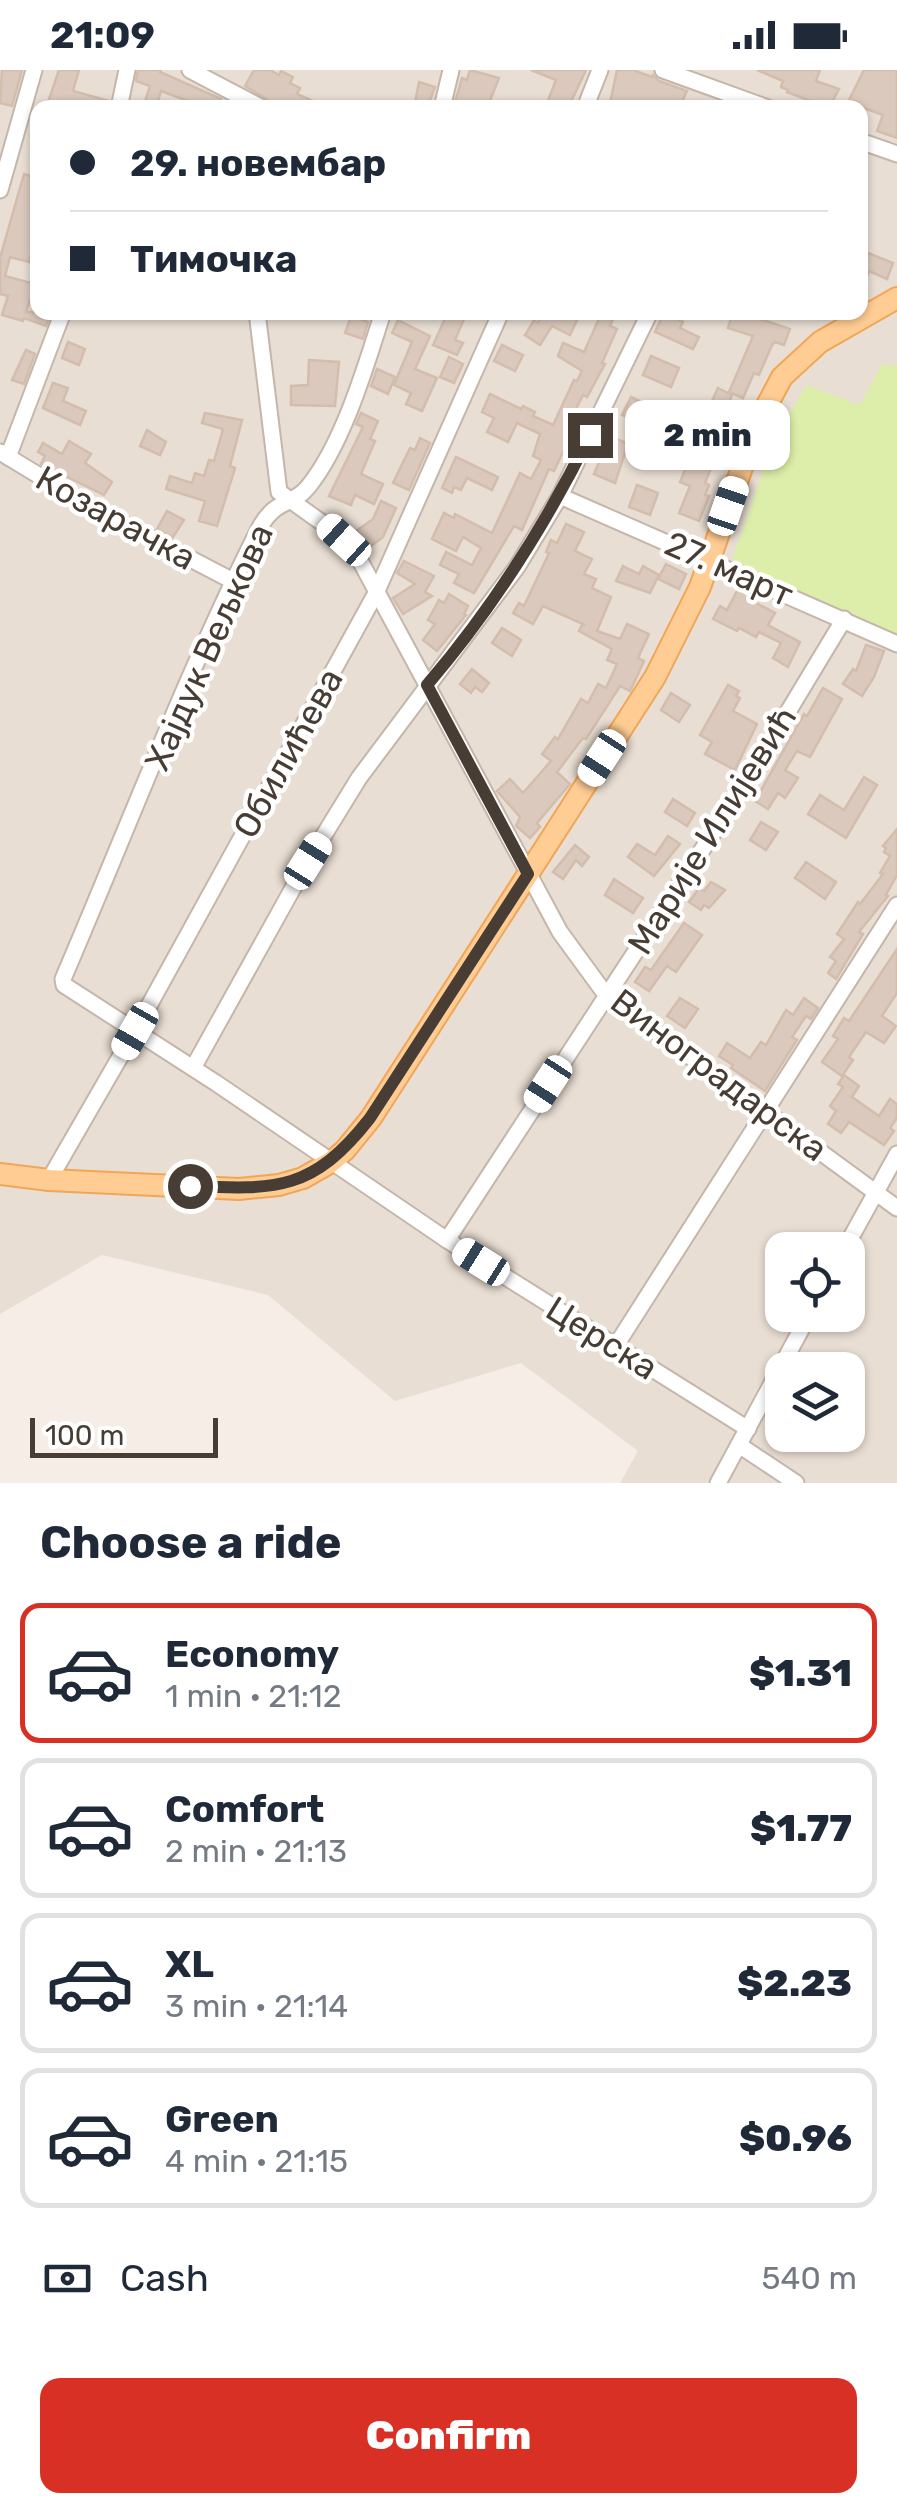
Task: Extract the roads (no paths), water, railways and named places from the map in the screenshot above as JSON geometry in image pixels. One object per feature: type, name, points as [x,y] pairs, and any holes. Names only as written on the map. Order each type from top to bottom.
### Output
[{"type":"main road","points":[[868,315],[897,298]]},
{"type":"main road","points":[[0,1174],[49,1180],[254,1188],[290,1182],[345,1150],[370,1118],[655,677],[685,620],[758,422],[782,376],[820,342],[858,320]]},
{"type":"street","points":[[0,190],[34,70]]},
{"type":"street","points":[[121,100],[127,70]]},
{"type":"street","points":[[190,70],[239,100]]},
{"type":"street","points":[[444,100],[451,70]]},
{"type":"street","points":[[588,100],[600,70]]},
{"type":"street","points":[[663,70],[746,100]]},
{"type":"street","points":[[868,143],[897,154]]},
{"type":"street","points":[[4,454],[60,320]]},
{"type":"street","name":"Хајдук Вељкова","points":[[63,979],[233,582],[266,517],[274,507],[288,500],[279,492],[276,480],[258,320]]},
{"type":"street","points":[[288,500],[307,488],[339,431],[364,372],[380,320]]},
{"type":"street","name":"Обилићева","points":[[49,1180],[376,592],[497,320]]},
{"type":"street","points":[[193,1068],[308,861],[359,778],[517,568],[560,496],[646,320]]},
{"type":"street","name":"Козарачка","points":[[4,454],[89,506],[233,582]]},
{"type":"street","name":"27. март","points":[[560,496],[897,644]]},
{"type":"street","name":"Виноградарска","points":[[288,500],[309,512],[357,555],[560,932],[606,994],[897,1208]]},
{"type":"street","name":"Марије Илијевић","points":[[447,1240],[736,798],[844,619]]},
{"type":"street","points":[[615,1347],[897,905]]},
{"type":"street","name":"Церска","points":[[63,979],[68,991],[193,1068],[447,1240],[748,1428]]},
{"type":"street","points":[[853,1232],[897,1154]]},
{"type":"street","points":[[718,1483],[800,1332]]},
{"type":"street","points":[[740,1444],[796,1483]]}]
